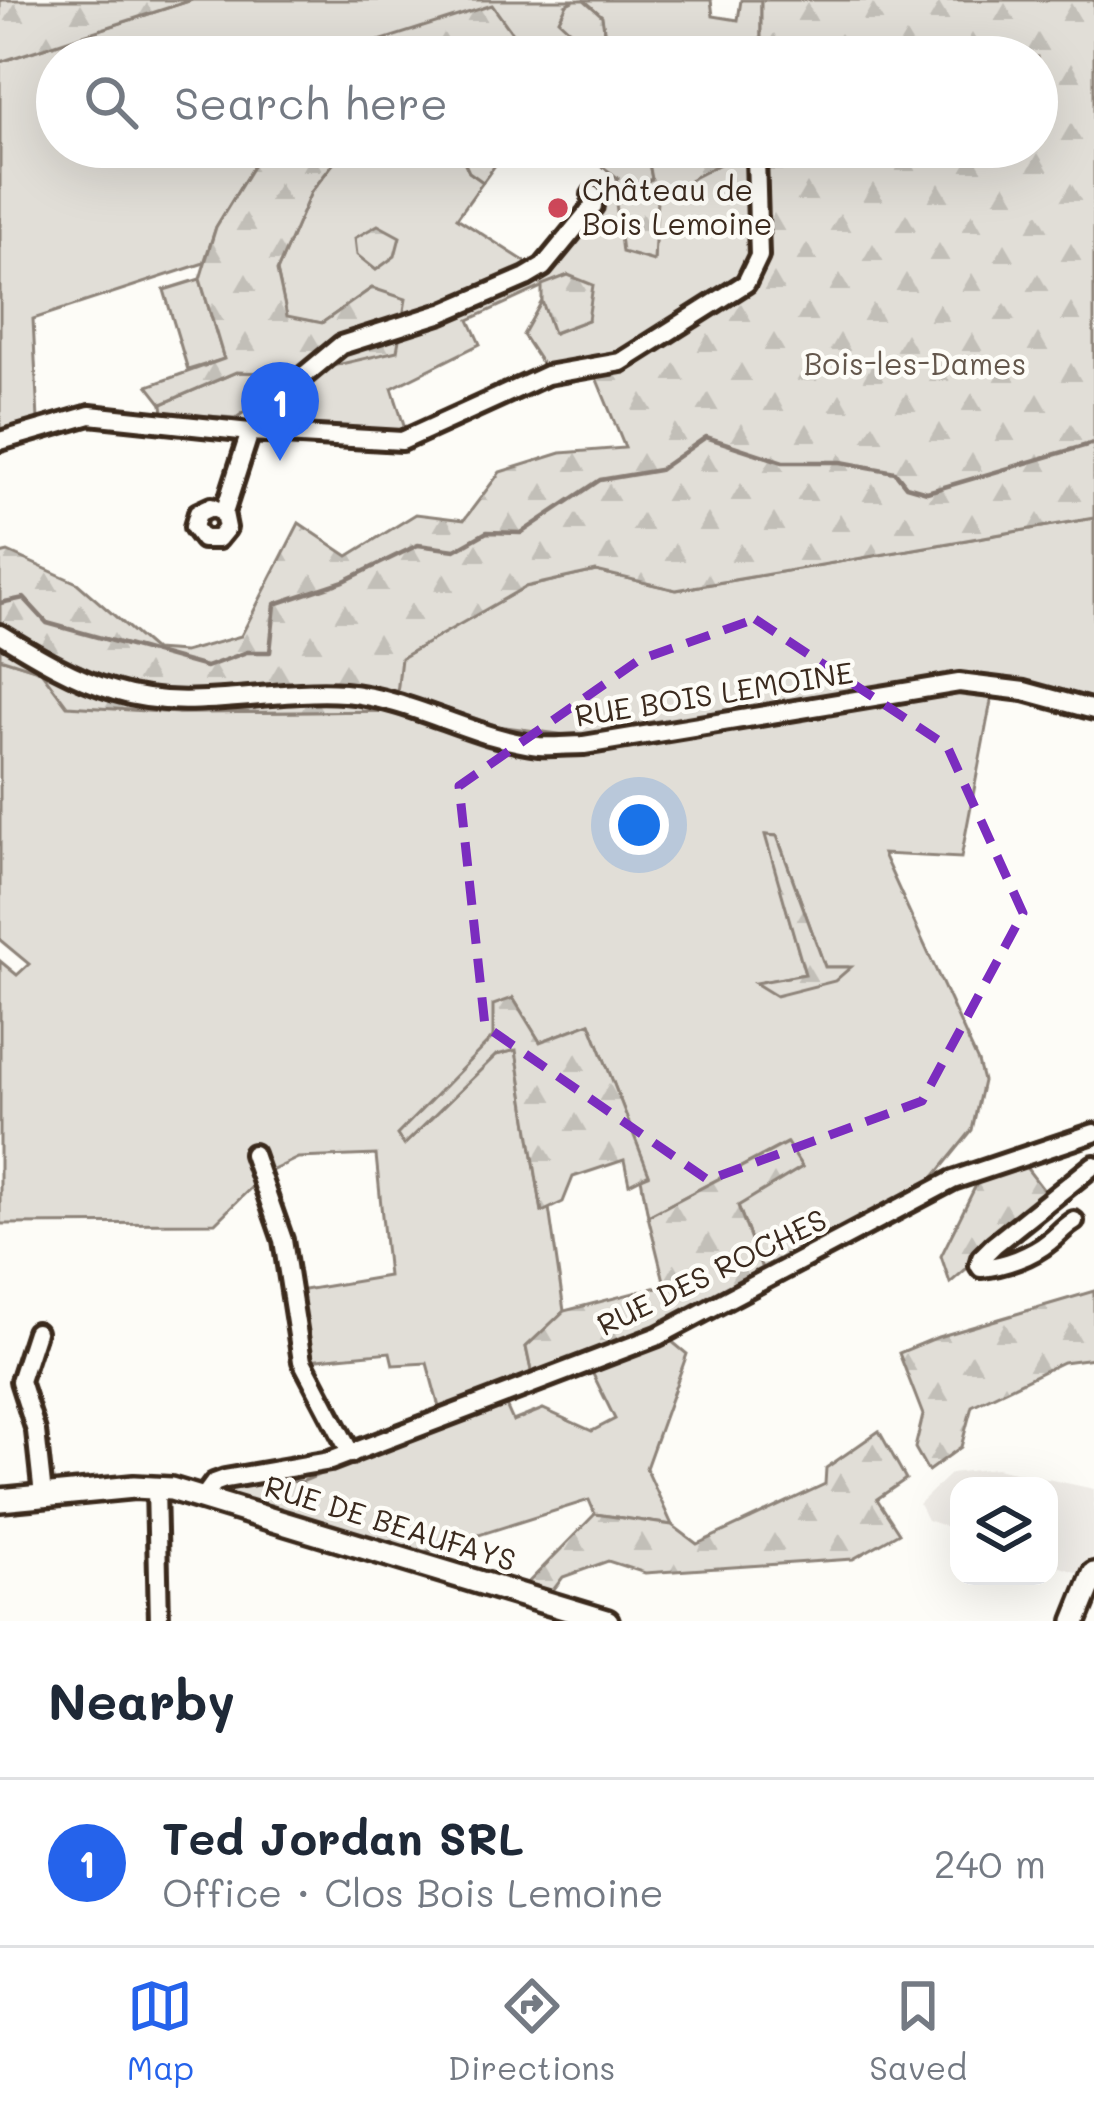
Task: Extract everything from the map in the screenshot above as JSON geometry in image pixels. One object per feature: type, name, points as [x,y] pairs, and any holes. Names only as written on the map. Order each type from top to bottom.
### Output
[{"type":"street","points":[[0,441],[90,415],[250,432],[402,441],[547,376],[621,362],[746,283],[759,256],[756,168]]},
{"type":"street","points":[[271,431],[282,394],[341,345],[442,313],[543,267],[593,206],[592,194]]},
{"type":"street","points":[[224,513],[250,432]]},
{"type":"street","name":"RUE BOIS LEMOINE","points":[[0,634],[66,672],[118,693],[178,699],[343,693],[408,704],[485,733],[539,746],[584,745],[959,683],[1024,691],[1094,710]]},
{"type":"street","name":"RUE DES ROCHES","points":[[203,1498],[214,1483],[225,1479],[351,1454],[658,1336],[953,1180],[1094,1133]]},
{"type":"street","points":[[253,1154],[283,1240],[302,1360],[351,1454]]},
{"type":"street","points":[[1074,1221],[1024,1256],[994,1267],[979,1265],[994,1245],[1094,1165]]},
{"type":"street","points":[[36,1333],[20,1381],[36,1431],[44,1495]]},
{"type":"street","points":[[156,1487],[159,1621]]},
{"type":"street","name":"RUE DE BEAUFAYS","points":[[0,1500],[156,1487],[607,1621]]},
{"type":"street","points":[[1076,1621],[1094,1574]]},
{"type":"highlighted area","points":[[755,619],[947,746],[1023,913],[922,1101],[708,1180],[485,1026],[459,786],[639,660]]},
{"type":"shaded area","points":[[996,1468],[1038,1477],[950,1477],[950,1528],[927,1520],[919,1504],[951,1473]]},
{"type":"shaded area","points":[[1058,1481],[1094,1489],[1094,1552],[1087,1576],[1058,1566]]},
{"type":"green space","points":[[0,0],[192,0],[81,36],[36,36],[36,50],[0,62]]},
{"type":"green space","points":[[192,0],[575,0],[567,4],[602,16],[584,0],[711,0],[713,16],[738,20],[741,0],[761,0],[761,36],[81,36]]},
{"type":"green space","points":[[584,0],[602,16],[605,36],[576,36],[559,20],[567,4]]},
{"type":"green space","name":"Bois-les-Dames","points":[[761,0],[1094,0],[1094,518],[676,590],[596,571],[525,587],[401,658],[395,711],[178,713],[67,706],[41,671],[0,658],[0,554],[8,552],[77,583],[154,650],[184,652],[241,636],[299,523],[348,556],[416,514],[464,520],[500,472],[561,453],[625,448],[595,375],[755,283],[765,168],[1058,168],[1058,36],[761,36]]},
{"type":"green space","points":[[492,5],[514,36],[395,36]]},
{"type":"green space","points":[[36,50],[36,168],[252,168],[216,227],[204,263],[33,319],[38,420],[0,431],[0,62]]},
{"type":"green space","points":[[252,168],[330,168],[311,192],[277,271],[287,316],[322,323],[372,288],[406,299],[397,351],[298,374],[236,372],[162,404],[148,386],[224,359],[200,279],[216,227]]},
{"type":"green space","points":[[330,168],[467,168],[483,182],[457,218],[546,275],[618,178],[604,168],[650,168],[654,260],[657,197],[707,168],[751,168],[754,258],[730,286],[614,359],[544,367],[523,335],[542,301],[554,333],[588,320],[568,275],[469,320],[480,344],[392,388],[406,432],[315,429],[294,413],[294,393],[372,288],[322,323],[287,317],[277,271],[311,192]]},
{"type":"green space","points":[[467,168],[493,168],[483,182]]},
{"type":"green space","points":[[650,168],[712,168],[657,197],[654,261],[622,252],[615,195],[652,179]]},
{"type":"green space","points":[[378,225],[400,237],[395,256],[376,270],[357,255],[355,238]]},
{"type":"green space","points":[[568,275],[593,285],[588,320],[553,333],[542,285]]},
{"type":"green space","points":[[200,279],[224,359],[188,370],[164,290]]},
{"type":"green space","points":[[236,372],[298,374],[236,418],[163,413],[162,404]]},
{"type":"green space","points":[[1094,518],[1094,699],[960,672],[574,736],[498,726],[397,692],[400,658],[525,587],[596,571],[677,590]]},
{"type":"green space","points":[[0,658],[178,713],[395,711],[536,752],[930,692],[992,696],[961,858],[883,854],[978,1062],[983,1081],[972,1130],[920,1194],[764,1274],[738,1205],[802,1167],[786,1143],[648,1216],[641,1178],[649,1175],[590,1023],[540,1042],[513,998],[493,1037],[405,1144],[496,1055],[516,1050],[542,1211],[549,1208],[564,1311],[526,1347],[532,1375],[440,1411],[427,1363],[393,1365],[390,1352],[307,1360],[298,1291],[388,1276],[376,1155],[298,1158],[265,1174],[215,1223],[0,1224],[0,961],[17,975],[29,964],[0,940]],"holes":[[[766,835],[777,836],[825,967],[849,967],[757,983],[805,974]]]},
{"type":"green space","points":[[765,835],[777,836],[825,967],[851,967],[835,981],[776,996],[755,983],[805,974]]},
{"type":"green space","points":[[513,998],[540,1042],[590,1023],[649,1174],[629,1184],[624,1160],[573,1177],[563,1202],[542,1212],[516,1050],[496,1055],[404,1145],[397,1135],[493,1037],[493,1005]]},
{"type":"green space","points":[[787,1143],[802,1167],[738,1206],[764,1274],[610,1348],[532,1375],[526,1347],[564,1311],[665,1285],[648,1216]]},
{"type":"green space","points":[[1022,1162],[1049,1197],[950,1283],[941,1256],[980,1177]]},
{"type":"green space","points":[[1094,1291],[1094,1358],[1063,1362],[972,1406],[961,1447],[928,1471],[915,1448],[923,1415],[899,1353]]},
{"type":"green space","points":[[670,1340],[687,1354],[646,1468],[672,1525],[595,1514],[589,1500],[416,1555],[228,1496],[233,1485],[304,1481],[503,1399],[513,1421],[543,1409],[592,1431],[615,1419],[589,1366]]},
{"type":"green space","points":[[879,1431],[906,1479],[877,1499],[899,1533],[853,1559],[645,1573],[608,1561],[563,1577],[548,1597],[523,1588],[595,1514],[672,1525],[697,1544],[825,1484],[826,1468]]},
{"type":"waterway","points":[[0,603],[24,598],[47,623],[206,667],[247,652],[270,652],[275,604],[344,581],[418,545],[455,550],[487,532],[521,533],[600,480],[659,470],[706,437],[783,462],[841,462],[895,472],[906,486],[927,492],[1094,443]]},
{"type":"place","name":"Château de Bois Lemoine","points":[[558,208]]},
{"type":"place","name":"Ted Jordan SRL","points":[[280,461]]}]
